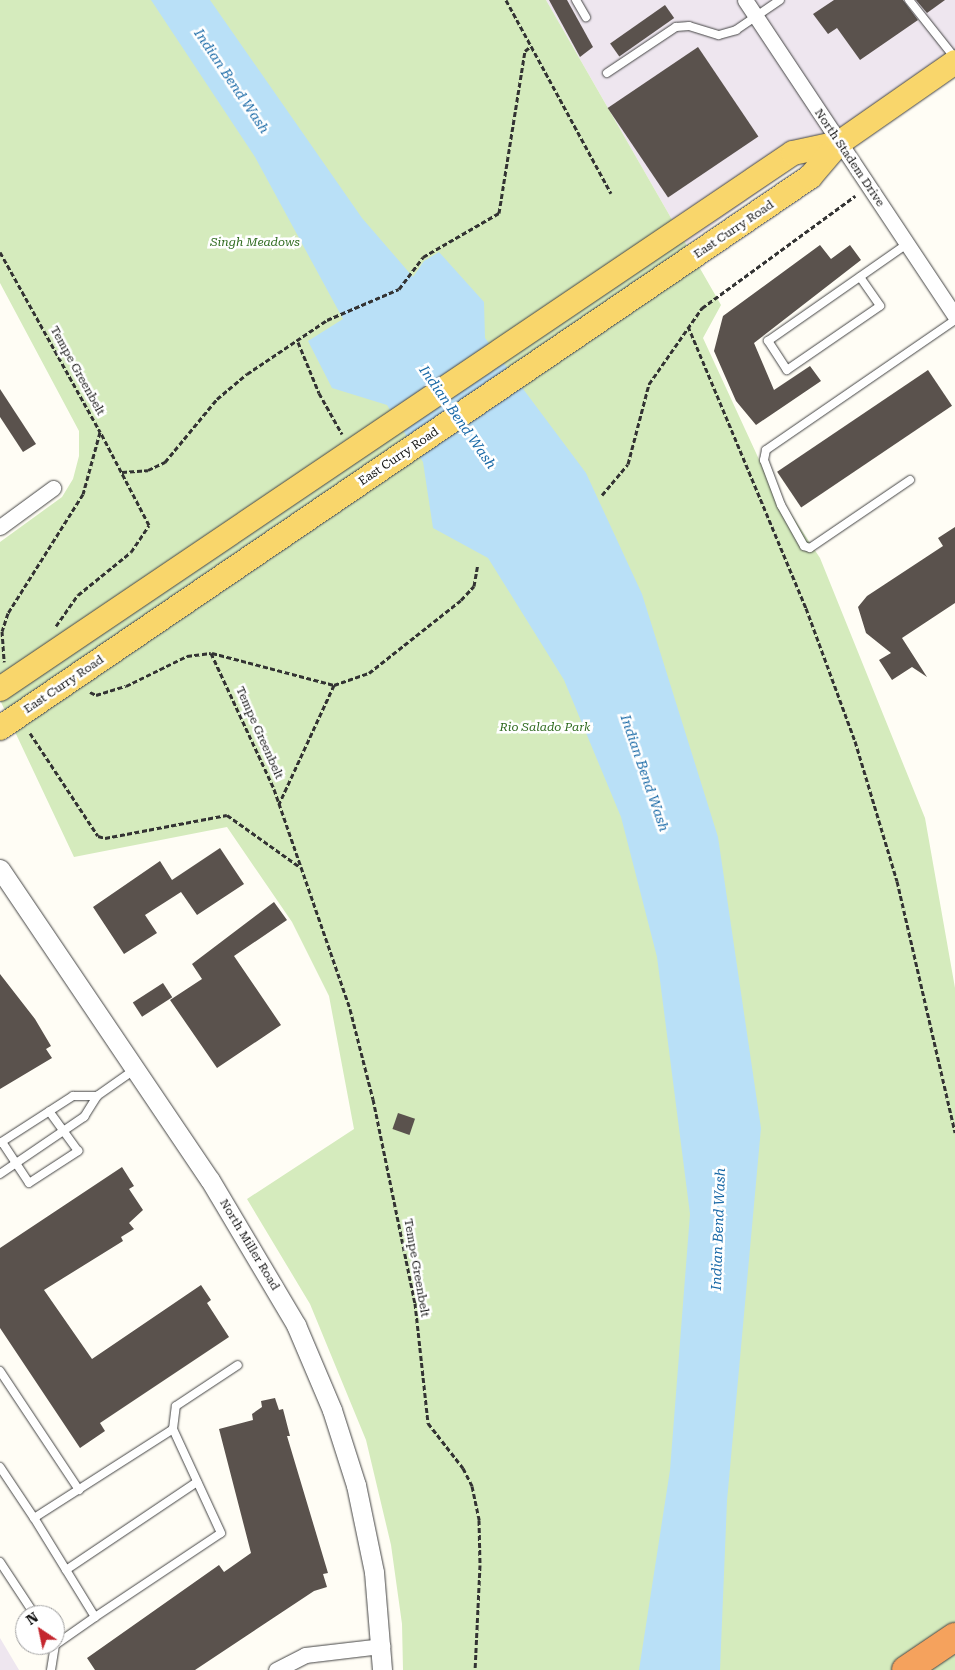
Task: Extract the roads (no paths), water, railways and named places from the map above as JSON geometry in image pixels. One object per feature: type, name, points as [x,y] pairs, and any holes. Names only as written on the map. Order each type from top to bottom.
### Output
[{"type":"highway","points":[[906,1670],[955,1638]]},
{"type":"main road","name":"East Curry Road","points":[[0,728],[810,177],[838,143],[955,60]]},
{"type":"main road","name":"East Curry Road","points":[[0,689],[380,434],[793,153],[838,143]]},
{"type":"street","name":"North Stadem Drive","points":[[745,0],[838,143],[955,316]]},
{"type":"street","points":[[0,527],[53,488]]},
{"type":"street","name":"North Miller Road","points":[[0,869],[215,1188],[267,1272],[299,1334],[332,1410],[356,1485],[374,1572],[382,1646],[382,1670]]},
{"type":"street","points":[[276,1670],[305,1655],[382,1646]]},
{"type":"lane","points":[[576,0],[586,17]]},
{"type":"lane","points":[[607,74],[676,28],[689,26],[719,35],[736,30],[780,0]]},
{"type":"lane","points":[[909,0],[955,60]]},
{"type":"lane","points":[[860,277],[880,306],[787,370],[768,341],[907,244]]},
{"type":"lane","points":[[910,480],[810,548],[804,546],[781,505],[764,460],[766,450],[955,320]]},
{"type":"lane","points":[[0,1174],[84,1117],[97,1096],[134,1070]]},
{"type":"lane","points":[[49,1111],[78,1151],[29,1183],[1,1142],[49,1111],[73,1096],[97,1096]]},
{"type":"lane","points":[[65,1638],[221,1533],[173,1429],[176,1406],[238,1365]]},
{"type":"lane","points":[[1,1376],[79,1490]]},
{"type":"lane","points":[[34,1518],[173,1429]]},
{"type":"lane","points":[[0,1467],[95,1617]]},
{"type":"lane","points":[[66,1570],[198,1482]]},
{"type":"lane","points":[[0,1562],[28,1605]]},
{"type":"lane","points":[[52,1670],[54,1655]]},
{"type":"water","name":"Indian Bend Wash","points":[[151,0],[210,0],[362,218],[413,277],[424,261],[439,252],[484,302],[485,338],[586,473],[642,594],[718,837],[761,1128],[727,1501],[720,1670],[639,1670],[670,1470],[690,1214],[657,957],[621,817],[564,680],[488,558],[433,528],[423,462],[387,405],[332,388],[308,341],[343,319],[255,157]]},
{"type":"park label","name":"Singh Meadows","points":[[255,243]]},
{"type":"park label","name":"Rio Salado Park","points":[[545,728]]}]
